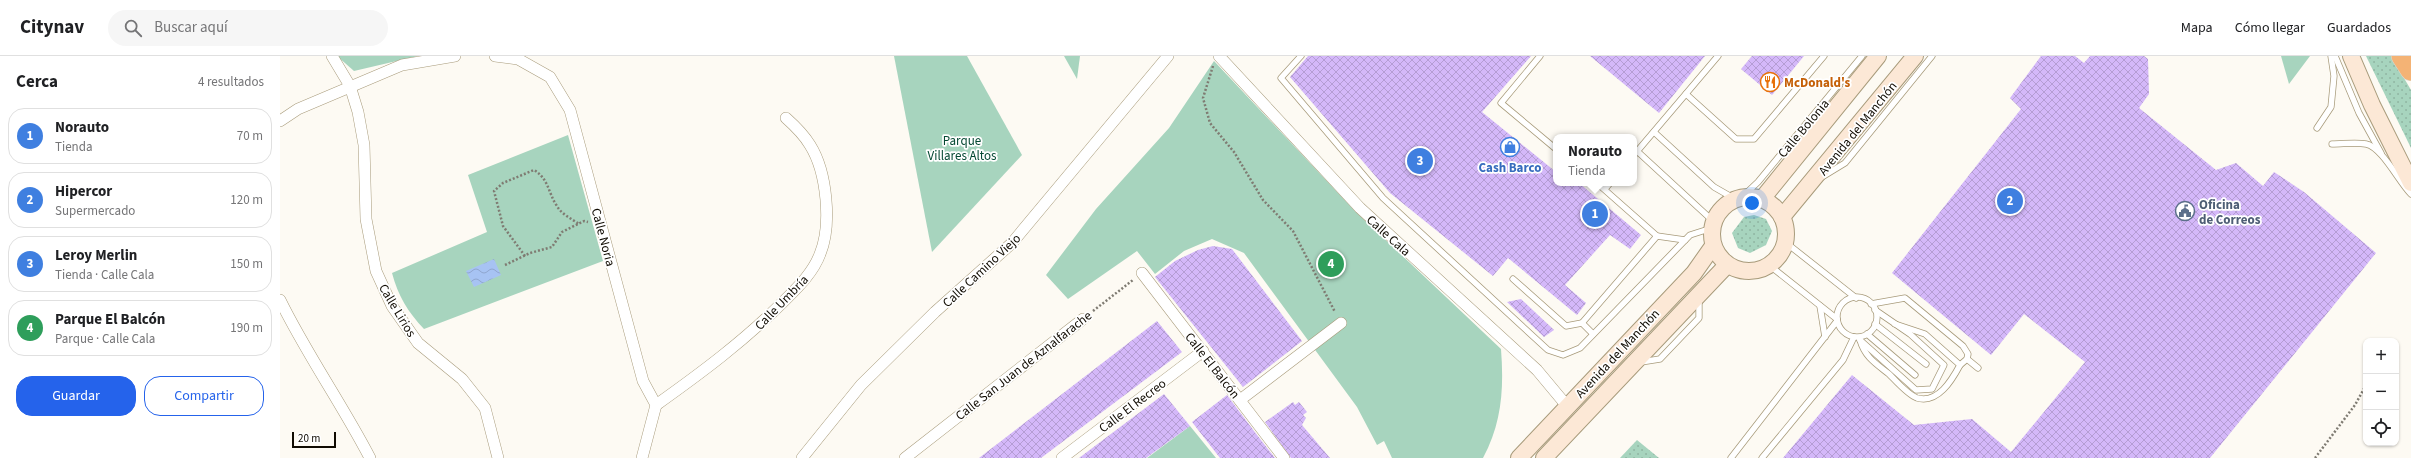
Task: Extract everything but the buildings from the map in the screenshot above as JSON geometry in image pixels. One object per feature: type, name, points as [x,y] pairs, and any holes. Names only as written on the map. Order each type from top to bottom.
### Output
[{"type":"highway","points":[[2402,56],[2411,70]]},
{"type":"main road","points":[[1762,199],[1878,56]]},
{"type":"main road","name":"Avenida del Manchón","points":[[1782,217],[1915,56]]},
{"type":"main road","points":[[2351,56],[2375,112],[2411,182]]},
{"type":"main road","points":[[1738,199],[1762,199],[1770,204],[1782,217],[1786,230],[1785,242],[1779,255],[1769,266],[1748,272],[1727,265],[1718,256],[1713,246],[1713,224],[1722,208],[1738,199]]},
{"type":"main road","name":"Avenida del Manchón","points":[[1518,458],[1694,273],[1713,246]]},
{"type":"main road","name":"Avenida del Manchón","points":[[1544,458],[1727,265]]},
{"type":"street","name":"Calle Lirios","points":[[332,56],[350,86],[364,145],[366,219],[376,271],[392,306],[418,343],[462,379],[485,408],[498,458]]},
{"type":"street","points":[[280,121],[298,109],[402,65],[455,56]]},
{"type":"street","name":"Calle Noria","points":[[495,56],[518,59],[550,77],[570,110],[643,381],[656,405]]},
{"type":"street","name":"Calle Camino Viejo","points":[[802,458],[861,385],[936,312],[1012,243],[1168,56]]},
{"type":"street","name":"Calle Cala","points":[[1217,59],[1360,208],[1537,370],[1567,406]]},
{"type":"street","name":"Calle Umbría","points":[[656,405],[703,372],[766,319],[809,274],[820,254],[827,213],[825,190],[820,170],[811,146],[786,118]]},
{"type":"street","name":"Calle El Balcón","points":[[1142,273],[1284,458]]},
{"type":"street","points":[[280,300],[302,344],[351,421],[370,458]]},
{"type":"street","name":"Calle San Juan de Aznalfarache","points":[[904,458],[1083,319]]},
{"type":"street","points":[[1240,400],[1341,322]]},
{"type":"street","name":"Calle El Recreo","points":[[1062,458],[1202,352]]},
{"type":"street","points":[[642,458],[656,405]]},
{"type":"lane","points":[[1301,56],[1281,78],[1383,198],[1548,350],[1563,355],[1580,348],[1690,235],[1713,224],[1637,155]]},
{"type":"lane","points":[[1540,56],[1501,103],[1553,146]]},
{"type":"lane","points":[[1637,151],[1718,56]]},
{"type":"lane","points":[[1686,94],[1736,138],[1754,138],[1824,56]]},
{"type":"lane","name":"Calle Bolonia","points":[[1738,199],[1758,182],[1862,56]]},
{"type":"lane","points":[[1808,186],[1845,163],[1932,56]]},
{"type":"lane","points":[[2317,128],[2331,107],[2334,76],[2331,56]]},
{"type":"lane","points":[[2335,56],[2359,113],[2400,183],[2411,194]]},
{"type":"lane","points":[[1654,132],[1714,187],[1738,199]]},
{"type":"lane","points":[[2332,144],[2367,144],[2382,153]]},
{"type":"lane","points":[[1600,186],[1657,236],[1685,240]]},
{"type":"lane","points":[[1604,190],[1607,186]]},
{"type":"lane","points":[[1513,279],[1566,326],[1582,323],[1657,236]]},
{"type":"lane","points":[[1785,242],[1856,298]]},
{"type":"lane","points":[[1731,458],[1825,337],[1837,320],[1840,307],[1849,299],[1864,299],[1871,304],[1875,310],[1910,334],[1944,365],[1932,389],[1916,390],[1857,338],[1841,330],[1837,320],[1769,266]]},
{"type":"lane","points":[[1857,338],[1864,353],[1916,398],[1929,398],[1942,392],[1954,376],[1960,364],[1967,359],[1968,354],[1963,346],[1906,298],[1871,304]]},
{"type":"lane","points":[[1820,306],[1825,337]]},
{"type":"lane","points":[[1762,458],[1843,360],[1857,338],[1867,334],[1875,324],[1875,310]]},
{"type":"lane","points":[[1582,323],[1593,334]]},
{"type":"lane","points":[[1875,324],[1926,364]]},
{"type":"lane","points":[[1895,324],[1925,334],[1960,364]]},
{"type":"lane","points":[[1867,334],[1915,375]]},
{"type":"lane","points":[[1967,359],[1978,368]]},
{"type":"path","points":[[1217,59],[1203,98],[1210,123],[1234,152],[1263,200],[1293,231],[1341,322]]},
{"type":"path","points":[[525,256],[503,226],[494,191],[503,183],[534,170],[541,174],[549,184],[557,208],[579,224]]},
{"type":"path","points":[[505,265],[525,256],[552,247],[562,232],[584,221],[600,223]]},
{"type":"path","name":"Calle San Juan de Aznalfarache","points":[[1083,319],[1142,273]]},
{"type":"path","points":[[2315,458],[2354,405],[2363,390]]},
{"type":"green space","points":[[337,56],[418,56],[354,71]]},
{"type":"green space","name":"Parque Villares Altos","points":[[894,56],[967,56],[1022,155],[932,252]]},
{"type":"green space","points":[[1064,56],[1080,56],[1077,79]]},
{"type":"green space","points":[[2281,56],[2310,56],[2289,84]]},
{"type":"green space","points":[[2366,56],[2391,56],[2411,90],[2411,148]]},
{"type":"green space","points":[[1214,61],[1355,211],[1501,349],[1502,391],[1498,418],[1483,458],[1392,458],[1384,441],[1377,445],[1357,407],[1244,253],[1212,239],[1184,251],[1155,274],[1137,251],[1068,299],[1046,275],[1096,209],[1169,128]]},
{"type":"green space","points":[[568,135],[603,261],[424,329],[404,303],[397,289],[392,273],[487,232],[468,175]]},
{"type":"green space","points":[[1754,215],[1766,219],[1772,231],[1766,245],[1750,253],[1738,248],[1732,233],[1744,217]]},
{"type":"green space","points":[[1190,426],[1216,458],[1147,458]]},
{"type":"green space","points":[[1637,440],[1659,458],[1620,458]]},
{"type":"water","points":[[494,259],[501,275],[474,287],[466,271]]},
{"type":"place","name":"McDonald's","points":[[1770,82]]},
{"type":"place","name":"Cash Barco","points":[[1510,147]]},
{"type":"place","name":"Leroy Merlin","points":[[1420,161]]},
{"type":"place","name":"Hipercor","points":[[2010,201]]},
{"type":"place","name":"Oficina de Correos","points":[[2185,211]]},
{"type":"place","name":"Norauto","points":[[1595,214]]},
{"type":"place","name":"Parque El Balcón","points":[[1331,264]]}]
